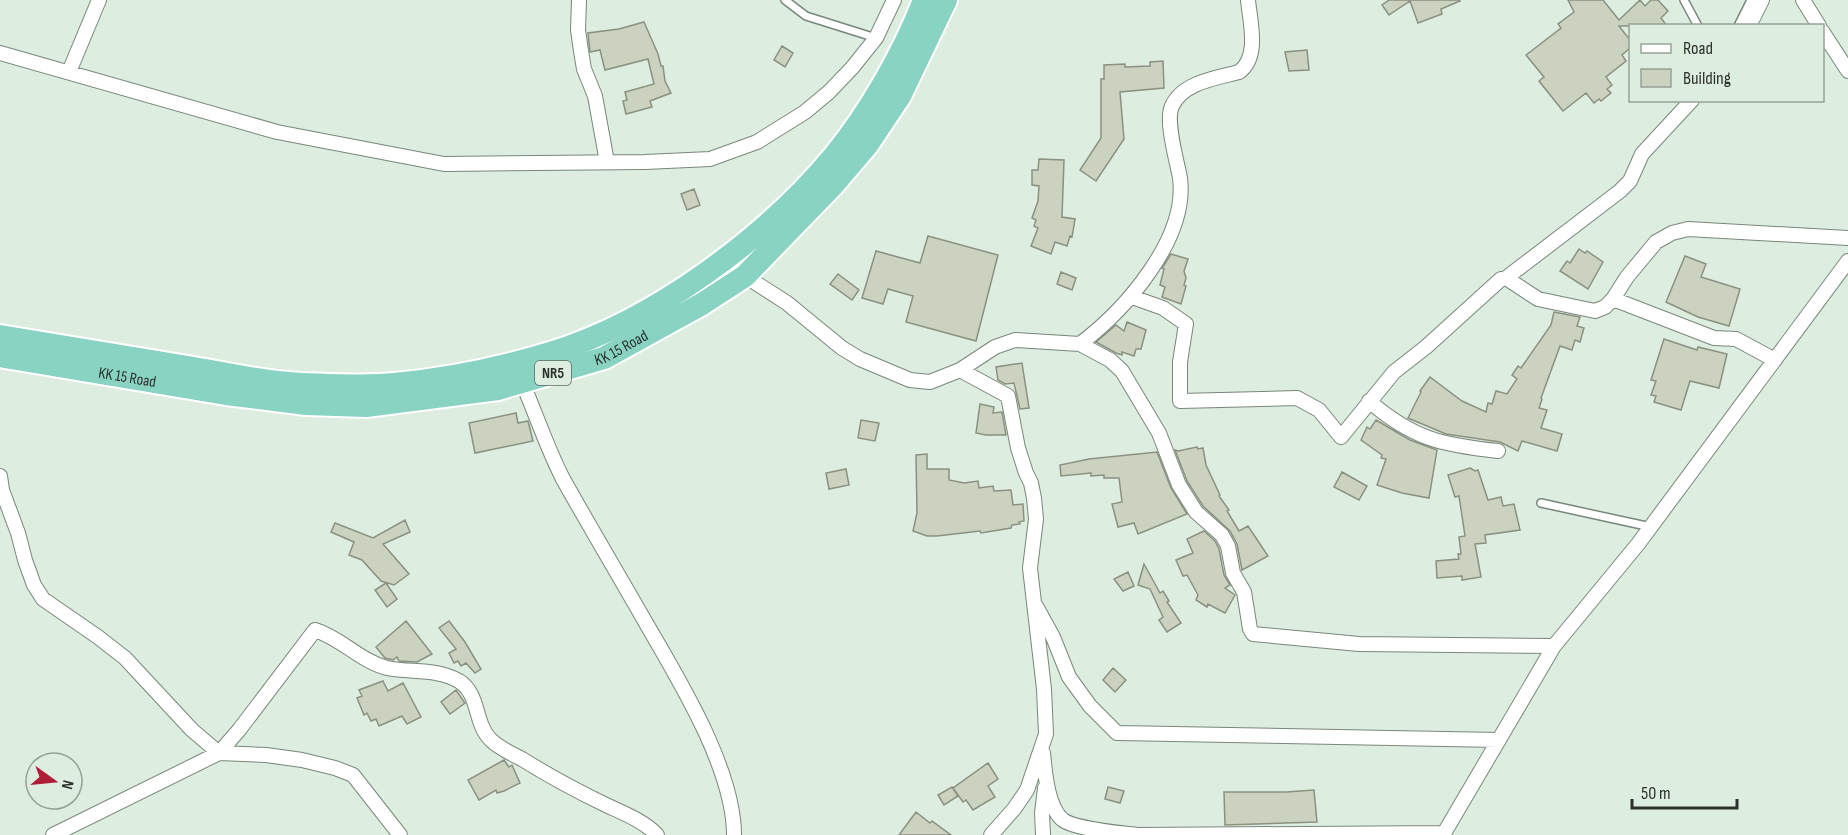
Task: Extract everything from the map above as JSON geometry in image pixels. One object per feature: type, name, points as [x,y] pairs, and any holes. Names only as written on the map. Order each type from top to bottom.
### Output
[{"type":"highway","name":"KK 15 Road","points":[[0,336],[298,384],[394,384],[456,375],[552,352],[602,333],[662,302],[721,262],[800,194],[835,155],[864,114],[889,72],[924,0]]},
{"type":"highway","name":"KK 15 Road","points":[[0,356],[225,394],[306,404],[366,406],[498,389],[604,358],[702,304],[745,276],[833,185],[868,144],[900,96],[945,0]]},
{"type":"street","points":[[69,72],[99,0]]},
{"type":"street","points":[[579,0],[578,30],[584,69],[595,96],[607,162]]},
{"type":"street","points":[[0,53],[277,132],[444,164],[710,159],[757,142],[805,112],[829,92],[876,38],[894,0]]},
{"type":"street","points":[[1080,344],[1132,297],[1165,245],[1180,203],[1180,182],[1169,122],[1172,106],[1193,86],[1239,72],[1245,68],[1252,49],[1248,0]]},
{"type":"street","points":[[1750,24],[1762,0]]},
{"type":"street","points":[[1803,0],[1818,24]]},
{"type":"street","points":[[1824,34],[1848,72]]},
{"type":"street","points":[[1132,297],[1163,308],[1186,324],[1180,362],[1180,401],[1297,398],[1318,410],[1341,437],[1394,372],[1426,347],[1501,279],[1506,278],[1625,186],[1630,181],[1642,154],[1690,102]]},
{"type":"street","points":[[1506,278],[1538,299],[1595,311],[1605,307],[1613,299],[1627,277],[1656,242],[1672,233],[1688,229],[1848,238]]},
{"type":"street","points":[[1042,747],[1052,804],[1063,820],[1102,833],[1137,835],[1444,834],[1554,646],[1651,527],[1848,261]]},
{"type":"street","points":[[745,276],[787,303],[821,333],[860,359],[910,380],[930,382],[960,370],[995,347],[1015,340],[1080,344],[1110,360],[1122,371],[1159,433],[1179,485],[1196,512],[1222,535],[1228,546],[1233,573],[1244,592],[1253,634],[1359,644],[1554,646]]},
{"type":"street","points":[[1613,299],[1714,338],[1736,339],[1775,360]]},
{"type":"street","points":[[960,370],[1008,396],[1018,448],[1031,483],[1036,519],[1030,568],[1036,606],[1046,734],[1027,790],[1014,810],[991,835]]},
{"type":"street","points":[[522,382],[562,476],[675,675],[710,744],[728,787],[734,820],[734,835]]},
{"type":"street","points":[[1369,401],[1392,421],[1418,435],[1463,447],[1498,451]]},
{"type":"street","points":[[0,476],[2,490],[18,532],[25,560],[34,585],[43,599],[125,658],[192,730],[219,753],[266,755],[302,760],[353,775],[400,835]]},
{"type":"street","points":[[1036,606],[1053,637],[1069,677],[1090,706],[1118,732],[1499,740]]},
{"type":"street","points":[[53,835],[219,753],[315,630],[326,633],[362,657],[386,668],[428,671],[448,676],[461,683],[473,697],[480,723],[490,740],[569,787],[630,816],[657,835]]},
{"type":"street","points":[[1042,835],[1042,813],[1047,780]]},
{"type":"lane","points":[[785,0],[806,16],[876,38]]},
{"type":"lane","points":[[1684,0],[1697,24]]},
{"type":"lane","points":[[1739,24],[1751,0]]},
{"type":"lane","points":[[1541,503],[1651,527]]},
{"type":"building","points":[[1389,0],[1460,1],[1441,9],[1442,14],[1418,23],[1410,1],[1389,15],[1382,5]]},
{"type":"building","points":[[1568,0],[1603,0],[1619,20],[1640,0],[1645,6],[1651,0],[1658,0],[1668,11],[1661,18],[1666,24],[1619,26],[1629,39],[1629,49],[1622,55],[1626,61],[1606,77],[1612,85],[1607,89],[1611,93],[1601,101],[1599,99],[1594,103],[1586,93],[1563,111],[1539,81],[1544,77],[1526,55],[1561,28],[1558,24],[1574,12]]},
{"type":"building","points":[[644,22],[661,66],[663,66],[665,81],[671,93],[650,101],[652,107],[626,114],[623,101],[627,100],[625,92],[654,84],[648,59],[605,70],[600,50],[590,52],[588,33],[619,29]]},
{"type":"building","points":[[782,46],[793,53],[785,67],[774,60]]},
{"type":"building","points":[[1307,50],[1309,70],[1289,71],[1285,52]]},
{"type":"building","points":[[1163,61],[1164,88],[1120,92],[1124,139],[1096,181],[1080,170],[1101,138],[1101,79],[1104,79],[1104,65],[1150,66],[1150,62]]},
{"type":"building","points":[[1039,159],[1064,160],[1062,217],[1075,219],[1072,237],[1070,236],[1067,246],[1055,242],[1051,254],[1031,246],[1038,228],[1034,226],[1036,220],[1032,218],[1038,201],[1039,186],[1032,185],[1032,170],[1038,170]]},
{"type":"building","points":[[694,189],[700,205],[687,210],[681,194]]},
{"type":"building","points":[[928,236],[998,255],[976,341],[906,322],[913,296],[888,289],[883,304],[862,298],[876,251],[920,263]]},
{"type":"building","points":[[1579,249],[1585,253],[1587,251],[1603,262],[1588,289],[1560,271],[1567,261],[1570,263]]},
{"type":"building","points":[[1171,254],[1188,259],[1184,271],[1186,278],[1184,285],[1186,286],[1181,304],[1162,297],[1165,287],[1160,285],[1164,269],[1162,268]]},
{"type":"building","points":[[1685,256],[1706,264],[1701,277],[1740,289],[1729,326],[1698,317],[1666,302]]},
{"type":"building","points":[[1061,272],[1076,278],[1072,290],[1057,284]]},
{"type":"building","points":[[838,274],[859,290],[852,300],[830,284]]},
{"type":"building","points":[[1554,312],[1580,317],[1577,326],[1584,328],[1580,342],[1575,340],[1572,350],[1560,346],[1541,398],[1539,408],[1547,410],[1541,428],[1562,434],[1557,451],[1522,441],[1518,451],[1500,442],[1446,434],[1408,418],[1420,391],[1430,377],[1462,401],[1486,412],[1488,403],[1492,404],[1496,391],[1507,394],[1517,379],[1512,375],[1518,366],[1521,368],[1551,325]]},
{"type":"building","points":[[1127,322],[1146,330],[1141,349],[1136,349],[1134,356],[1122,352],[1122,355],[1116,353],[1096,342],[1116,325],[1124,331]]},
{"type":"building","points":[[1664,339],[1697,350],[1698,347],[1727,354],[1719,388],[1690,381],[1681,410],[1654,402],[1656,396],[1651,395],[1656,381],[1651,380]]},
{"type":"building","points":[[1022,363],[1029,408],[1020,409],[1014,383],[1005,384],[998,380],[996,367]]},
{"type":"building","points":[[980,404],[994,407],[993,413],[1002,412],[1006,435],[976,433]]},
{"type":"building","points":[[516,413],[518,423],[528,421],[533,441],[475,453],[469,423]]},
{"type":"building","points":[[861,420],[879,423],[875,441],[858,438]]},
{"type":"building","points":[[1376,420],[1410,440],[1437,450],[1429,498],[1377,485],[1386,459],[1381,458],[1382,455],[1361,440],[1367,427],[1370,429]]},
{"type":"building","points":[[1197,447],[1198,449],[1203,448],[1206,465],[1219,496],[1239,531],[1248,526],[1268,556],[1242,570],[1237,544],[1230,531],[1203,506],[1187,481],[1175,450]]},
{"type":"building","points":[[1157,452],[1171,488],[1187,514],[1138,534],[1134,523],[1118,527],[1112,504],[1122,502],[1119,478],[1104,478],[1104,475],[1091,476],[1091,473],[1061,476],[1060,465],[1089,459]]},
{"type":"building","points":[[927,454],[927,469],[949,469],[949,480],[964,483],[978,481],[979,488],[993,486],[994,491],[1011,490],[1013,505],[1023,504],[1024,521],[1012,525],[1011,528],[981,533],[980,531],[927,536],[913,531],[917,513],[916,455]]},
{"type":"building","points":[[1470,468],[1478,470],[1488,500],[1501,497],[1503,506],[1514,504],[1520,530],[1485,535],[1486,543],[1475,544],[1481,577],[1462,580],[1462,576],[1437,578],[1436,561],[1459,559],[1458,554],[1461,554],[1459,537],[1465,536],[1459,496],[1455,497],[1448,475]]},
{"type":"building","points":[[846,469],[849,485],[829,489],[826,473]]},
{"type":"building","points":[[1342,472],[1367,486],[1359,500],[1334,487]]},
{"type":"building","points":[[405,520],[410,532],[383,544],[409,574],[394,585],[381,581],[362,560],[349,555],[354,542],[331,532],[335,523],[373,538]]},
{"type":"building","points":[[1204,531],[1215,541],[1219,549],[1224,575],[1230,585],[1225,588],[1235,595],[1225,613],[1208,604],[1207,607],[1196,600],[1198,595],[1187,575],[1183,576],[1176,560],[1193,553],[1187,539]]},
{"type":"building","points":[[1144,564],[1160,593],[1163,591],[1169,601],[1167,602],[1181,623],[1167,632],[1159,620],[1163,617],[1150,589],[1138,585]]},
{"type":"building","points":[[1128,572],[1134,586],[1123,591],[1114,579]]},
{"type":"building","points":[[386,583],[397,599],[387,607],[375,590]]},
{"type":"building","points":[[406,621],[432,654],[417,662],[399,661],[397,657],[393,660],[385,658],[376,647]]},
{"type":"building","points":[[449,621],[481,669],[475,673],[466,663],[461,666],[458,661],[454,663],[449,653],[456,649],[439,628]]},
{"type":"building","points":[[1113,668],[1126,680],[1115,692],[1103,680]]},
{"type":"building","points":[[383,681],[388,691],[403,683],[421,717],[407,724],[402,716],[379,726],[376,719],[371,721],[367,713],[364,715],[357,698],[362,696],[359,690]]},
{"type":"building","points":[[456,690],[465,703],[450,714],[441,702]]},
{"type":"building","points":[[504,760],[509,767],[512,765],[520,783],[504,791],[497,793],[496,790],[479,800],[468,780]]},
{"type":"building","points":[[988,763],[998,779],[988,786],[995,797],[973,810],[966,800],[963,802],[953,788]]},
{"type":"building","points":[[952,787],[958,796],[944,805],[938,795]]},
{"type":"building","points":[[1108,787],[1124,791],[1120,803],[1105,799]]},
{"type":"building","points":[[1314,790],[1317,822],[1225,825],[1224,792]]},
{"type":"building","points":[[916,812],[930,823],[932,821],[951,835],[899,835]]}]
